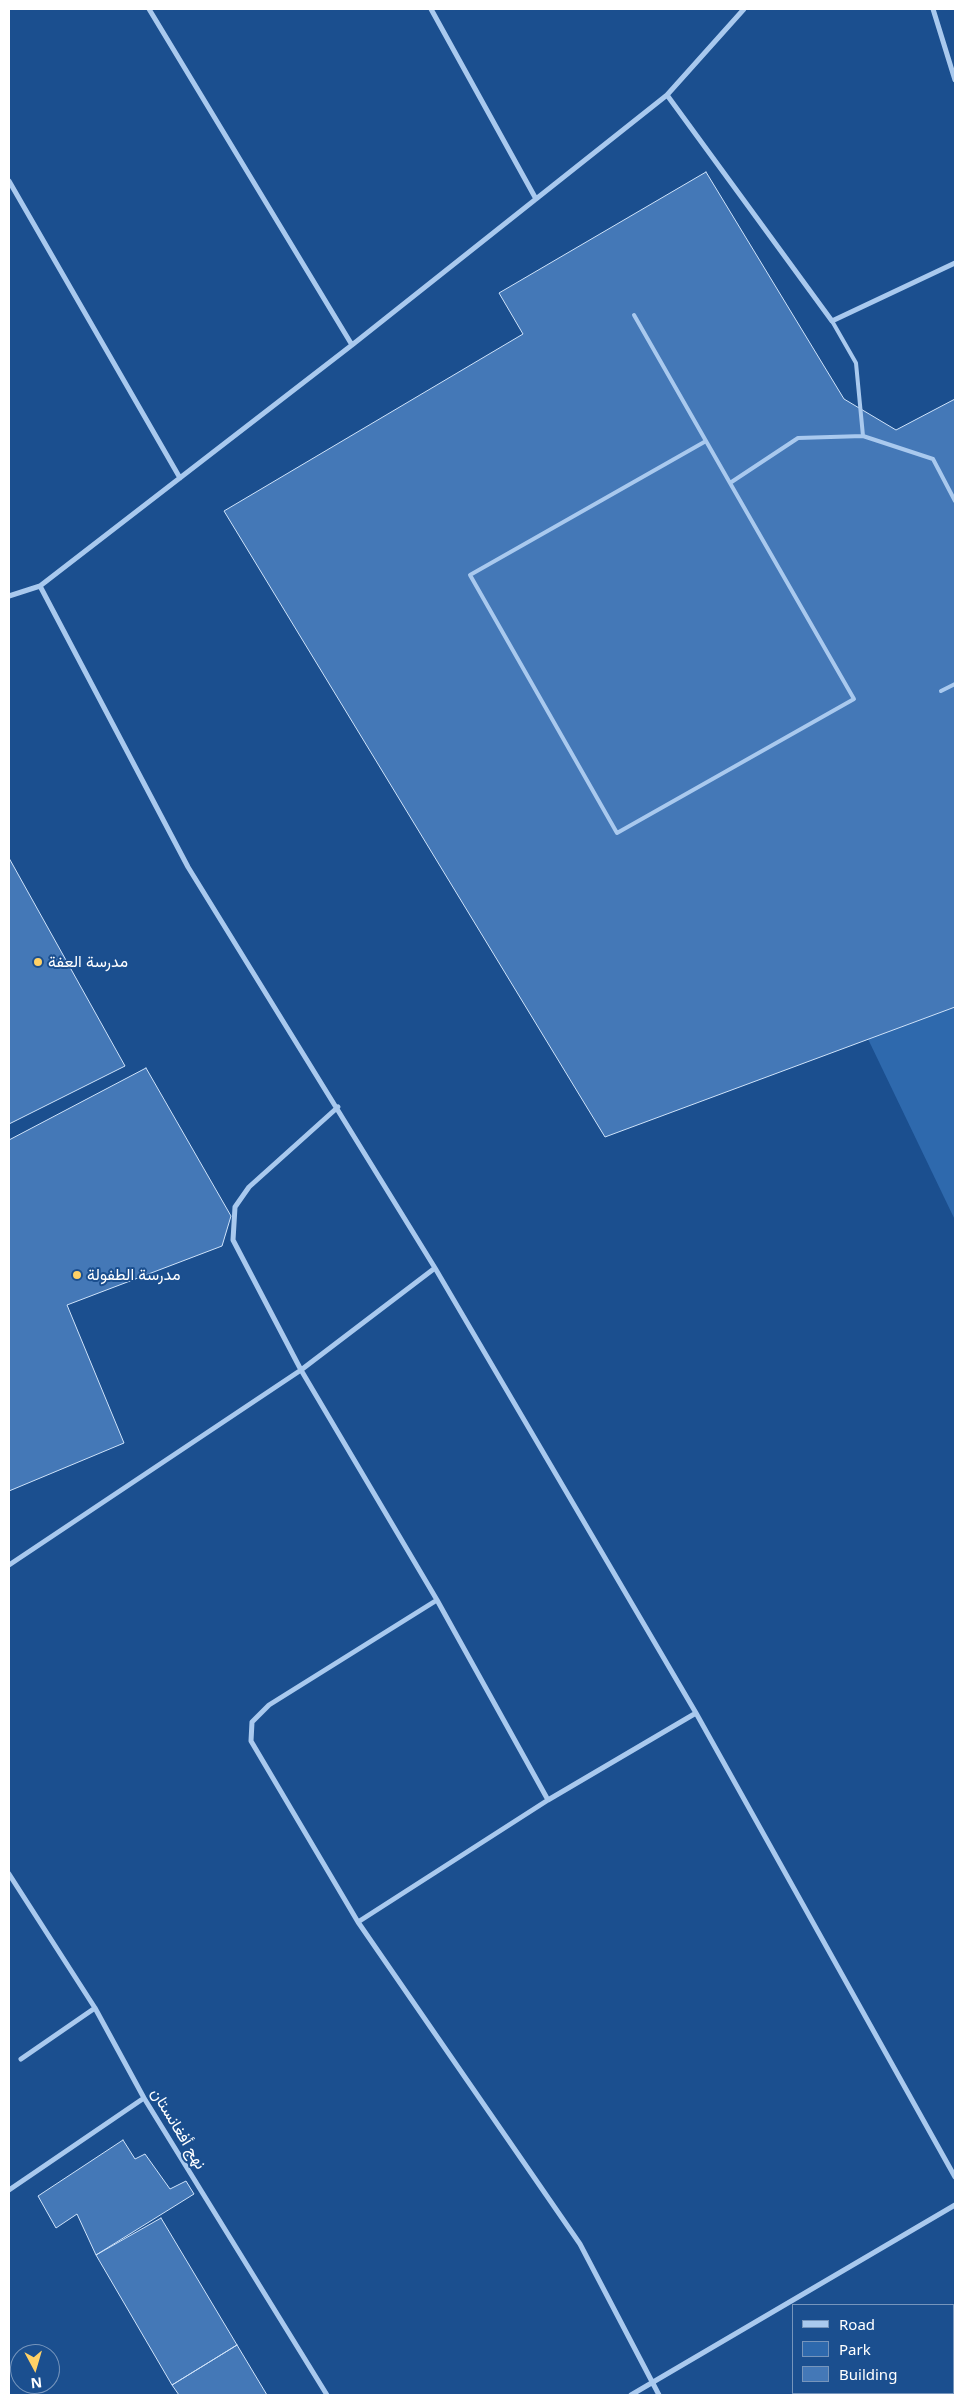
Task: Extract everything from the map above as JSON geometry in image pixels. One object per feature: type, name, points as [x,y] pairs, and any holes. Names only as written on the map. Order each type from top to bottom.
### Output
[{"type":"street","points":[[149,9],[352,345]]},
{"type":"street","points":[[431,9],[536,200]]},
{"type":"street","points":[[9,596],[40,586],[536,200],[667,95],[744,9]]},
{"type":"street","points":[[933,9],[955,80]]},
{"type":"street","points":[[667,95],[832,321],[955,263]]},
{"type":"street","points":[[9,181],[180,478]]},
{"type":"street","points":[[40,586],[188,867],[436,1268],[696,1713],[955,2177]]},
{"type":"street","points":[[338,1107],[249,1187],[235,1207],[233,1240],[302,1370],[437,1600],[548,1800]]},
{"type":"street","points":[[9,1564],[302,1370],[436,1268]]},
{"type":"street","points":[[437,1600],[269,1705],[252,1722],[251,1741],[358,1922],[580,2244],[659,2395]]},
{"type":"street","points":[[358,1922],[548,1800],[696,1713]]},
{"type":"street","name":"نهج أفغانستان","points":[[9,1874],[94,2008],[144,2098],[327,2395]]},
{"type":"street","points":[[21,2059],[94,2008]]},
{"type":"street","points":[[9,2190],[144,2098]]},
{"type":"street","points":[[631,2395],[955,2205]]},
{"type":"lane","points":[[634,315],[854,699],[617,833],[470,575],[706,441]]},
{"type":"lane","points":[[832,321],[856,363],[863,436]]},
{"type":"lane","points":[[730,483],[798,438],[863,436],[933,459],[955,501]]},
{"type":"lane","points":[[941,691],[955,684]]},
{"type":"green space","points":[[955,1007],[955,1220],[868,1039]]},
{"type":"building","points":[[706,172],[844,399],[896,430],[955,399],[955,1007],[605,1137],[224,511],[523,334],[499,293]]},
{"type":"building","name":"مدرسة العفة","points":[[9,858],[125,1066],[9,1124]]},
{"type":"building","name":"مدرسة الطفولة","points":[[146,1068],[231,1216],[222,1246],[67,1305],[124,1443],[9,1491],[9,1140]]},
{"type":"building","points":[[123,2140],[135,2159],[145,2154],[170,2189],[186,2181],[194,2194],[96,2255],[77,2214],[56,2228],[38,2196]]},
{"type":"building","points":[[161,2218],[237,2345],[172,2385],[96,2255]]},
{"type":"building","points":[[237,2345],[267,2395],[179,2395],[172,2385]]},
{"type":"place","name":"مدرسة العفة","points":[[38,962]]},
{"type":"place","name":"مدرسة الطفولة","points":[[77,1275]]}]
